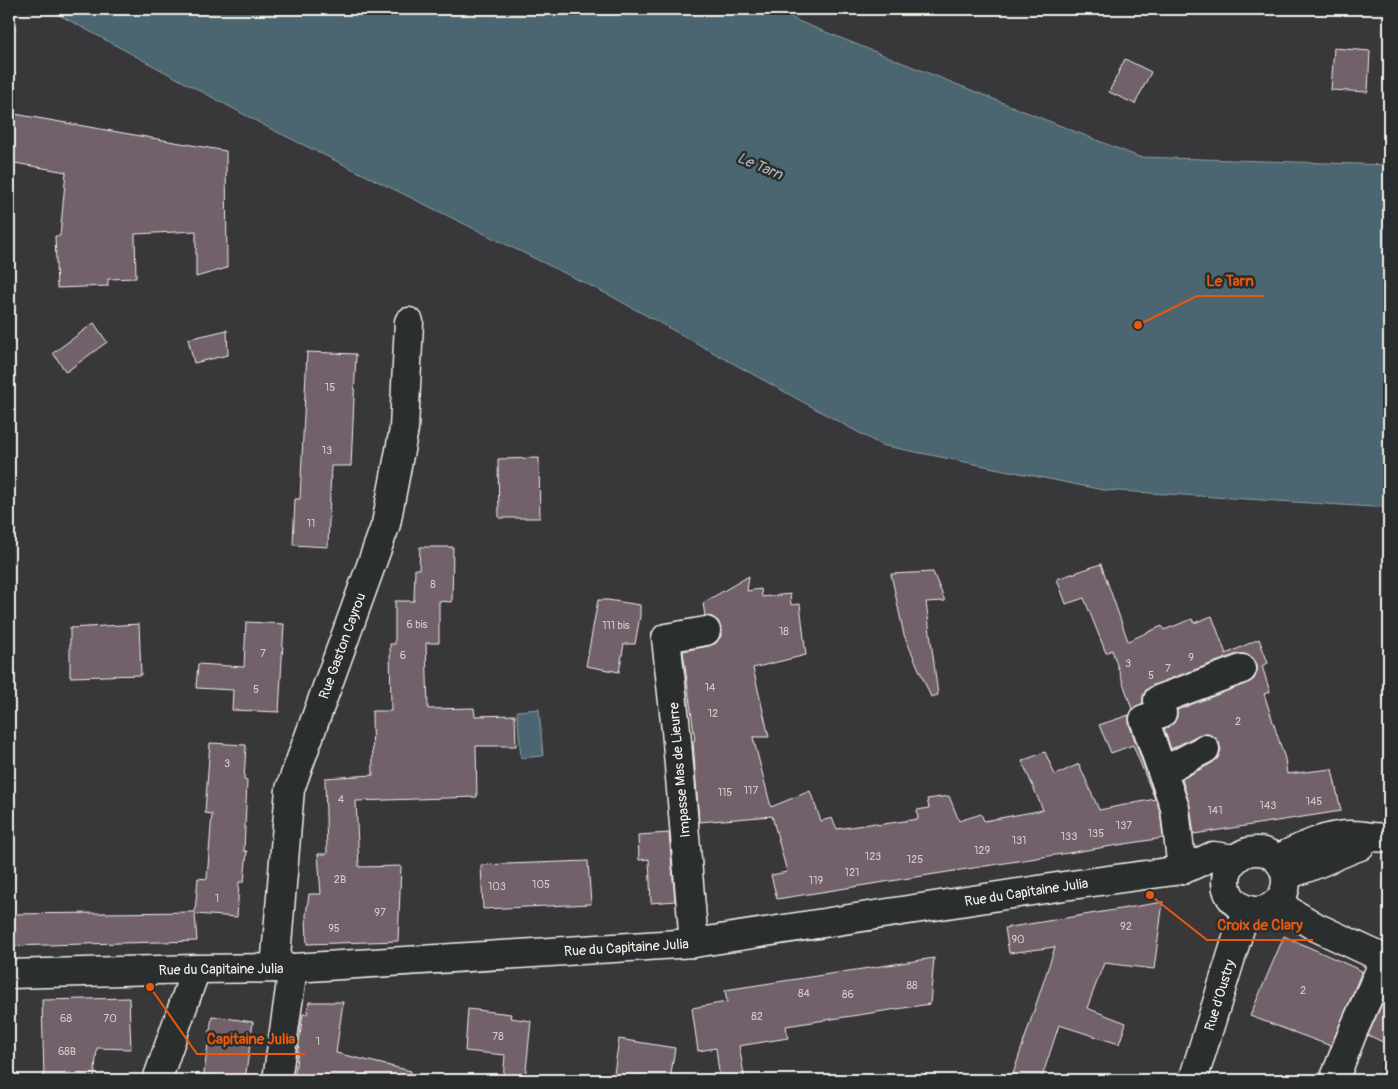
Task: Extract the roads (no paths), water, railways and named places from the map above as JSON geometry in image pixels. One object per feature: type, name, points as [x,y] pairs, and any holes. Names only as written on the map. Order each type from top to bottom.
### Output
[{"type":"street","name":"Rue Gaston Cayrou","points":[[277,1080],[284,968],[290,789],[386,524],[404,429],[409,322]]},
{"type":"street","name":"Impasse Mas de Lieurre","points":[[694,943],[676,730],[666,638],[706,631]]},
{"type":"street","points":[[1226,885],[1206,884],[1182,870],[1175,808],[1144,719],[1162,714],[1158,700],[1242,669]]},
{"type":"street","points":[[1162,772],[1205,749]]},
{"type":"street","points":[[1236,858],[1230,866],[1226,885],[1232,900],[1246,909],[1262,911],[1276,903],[1286,886],[1281,867],[1314,842],[1350,834],[1384,838]]},
{"type":"street","name":"Rue du Capitaine Julia","points":[[9,974],[196,968],[284,968],[694,943],[1064,886],[1182,870],[1213,856],[1236,858],[1243,854],[1261,851],[1281,867]]},
{"type":"street","points":[[1276,903],[1316,927],[1387,960],[1354,1029],[1334,1080]]},
{"type":"street","name":"Rue d'Oustry","points":[[1193,1080],[1246,909]]},
{"type":"street","points":[[157,1080],[196,968]]},
{"type":"water","points":[[48,9],[777,9],[798,21],[1139,157],[1389,165],[1389,508],[1103,490],[881,445],[609,295],[271,129]]},
{"type":"water","points":[[539,709],[543,756],[521,758],[517,711]]},
{"type":"place","name":"Le Tarn","points":[[1138,325]]},
{"type":"place","name":"Croix de Clary","points":[[1150,895]]},
{"type":"place","name":"Capitaine Julia","points":[[150,987]]}]
